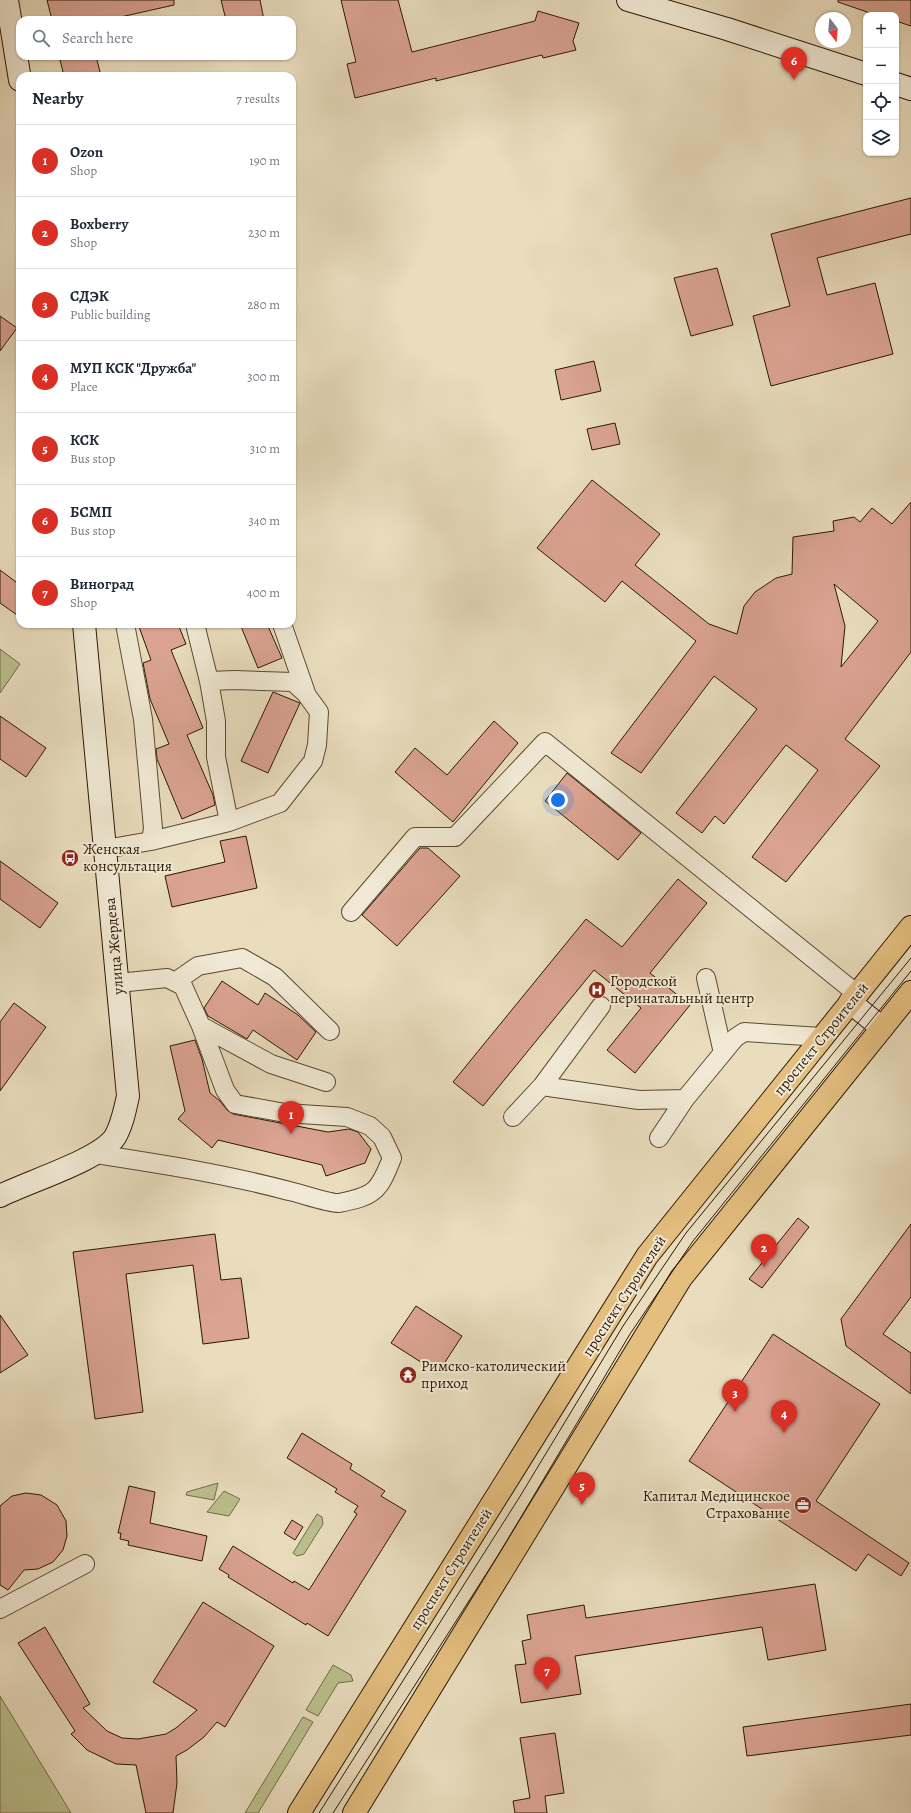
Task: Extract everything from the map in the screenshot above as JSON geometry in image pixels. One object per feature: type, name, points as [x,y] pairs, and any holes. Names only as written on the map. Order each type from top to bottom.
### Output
[{"type":"main road","points":[[6,0],[16,57]]},
{"type":"main road","points":[[628,0],[727,29],[863,73]]},
{"type":"main road","points":[[16,60],[19,72]]},
{"type":"main road","points":[[899,85],[911,89]]},
{"type":"main road","name":"улица Жердева","points":[[0,1196],[96,1154],[114,1138],[122,1120],[128,1096],[84,628]]},
{"type":"main road","name":"проспект Строителей","points":[[299,1813],[646,1256],[911,927]]},
{"type":"main road","points":[[354,1813],[681,1278],[911,992]]},
{"type":"main road","points":[[854,998],[882,1028]]},
{"type":"street","points":[[125,628],[144,726],[153,828],[151,841]]},
{"type":"street","points":[[196,628],[209,682],[216,721],[216,757],[229,822]]},
{"type":"street","points":[[283,628],[306,694]]},
{"type":"street","points":[[105,850],[151,841],[229,822],[280,803],[314,761],[317,745],[319,712],[306,694],[293,682],[235,680],[209,682]]},
{"type":"street","points":[[351,912],[415,836],[455,837],[545,742],[854,998]]},
{"type":"street","points":[[175,982],[198,966],[242,958],[275,977],[330,1031]]},
{"type":"street","points":[[96,1154],[202,1170],[253,1181],[337,1203],[372,1194],[384,1179],[392,1158],[382,1137],[370,1126],[347,1117],[285,1113],[235,1104],[225,1090],[201,1026],[183,986],[167,978],[118,983]]},
{"type":"street","points":[[706,978],[723,1053]]},
{"type":"street","points":[[513,1117],[542,1086],[601,1006]]},
{"type":"street","points":[[201,1026],[271,1064],[326,1082]]},
{"type":"street","points":[[659,1138],[685,1099],[735,1038],[744,1032],[822,1037]]},
{"type":"street","points":[[542,1086],[639,1100],[685,1099]]},
{"type":"street","points":[[0,1609],[85,1564]]},
{"type":"green space","points":[[0,649],[20,664],[0,693]]},
{"type":"green space","points":[[218,1483],[214,1500],[186,1495],[187,1492]]},
{"type":"green space","points":[[224,1491],[240,1499],[229,1516],[207,1512]]},
{"type":"green space","points":[[317,1514],[322,1517],[323,1524],[304,1554],[297,1556],[293,1553]]},
{"type":"green space","points":[[333,1665],[351,1675],[353,1681],[338,1683],[318,1716],[306,1710]]},
{"type":"green space","points":[[0,1696],[71,1813],[0,1813]]},
{"type":"green space","points":[[303,1717],[313,1722],[258,1813],[245,1813]]},
{"type":"building","points":[[47,0],[174,0],[174,5],[125,16],[51,16]]},
{"type":"building","points":[[221,0],[260,0],[263,16],[225,16]]},
{"type":"building","points":[[341,0],[398,0],[412,52],[535,21],[538,11],[579,23],[573,41],[576,50],[543,58],[542,55],[436,81],[436,78],[355,98],[347,64],[356,62]]},
{"type":"building","points":[[838,0],[911,0],[911,26],[899,22],[899,12],[867,12],[838,2]]},
{"type":"building","points":[[60,60],[97,60],[100,72],[63,72]]},
{"type":"building","points":[[911,198],[911,234],[817,258],[827,295],[875,283],[893,354],[771,386],[753,316],[790,306],[771,234]]},
{"type":"building","points":[[717,268],[733,325],[691,336],[674,278]]},
{"type":"building","points":[[0,316],[16,327],[16,329],[0,351]]},
{"type":"building","points":[[594,361],[601,391],[561,400],[555,370]]},
{"type":"building","points":[[615,423],[620,444],[592,450],[587,429]]},
{"type":"building","points":[[592,480],[660,534],[635,565],[709,624],[737,634],[744,606],[755,592],[776,578],[792,574],[793,537],[834,531],[833,521],[854,517],[860,522],[872,508],[892,524],[911,502],[911,652],[845,739],[880,766],[786,882],[752,857],[818,770],[786,745],[724,824],[715,816],[702,833],[676,813],[757,709],[714,676],[641,773],[611,753],[696,641],[622,581],[605,602],[537,548]],"holes":[[[834,584],[878,621],[841,667],[845,626]]]},
{"type":"building","points":[[0,570],[16,582],[16,614],[0,603]]},
{"type":"building","points":[[139,628],[180,628],[186,644],[171,650],[203,728],[187,735],[213,795],[215,805],[182,819],[157,759],[156,749],[169,744],[150,699],[143,663],[151,660]]},
{"type":"building","points":[[242,628],[269,628],[282,658],[258,668]]},
{"type":"building","points":[[273,692],[300,703],[268,773],[241,761]]},
{"type":"building","points":[[0,716],[46,748],[26,777],[0,759]]},
{"type":"building","points":[[494,721],[518,743],[453,822],[395,772],[415,748],[447,775]]},
{"type":"building","points":[[567,773],[641,833],[618,860],[545,801]]},
{"type":"building","points":[[246,836],[257,888],[172,907],[165,876],[225,862],[220,841]]},
{"type":"building","points":[[420,848],[428,848],[460,876],[397,946],[362,915]]},
{"type":"building","points":[[0,861],[58,903],[40,928],[0,899]]},
{"type":"building","points":[[678,879],[707,903],[650,973],[690,1005],[635,1073],[607,1050],[641,1008],[594,970],[483,1106],[453,1082],[586,919],[622,947]]},
{"type":"building","points":[[222,981],[258,1005],[265,993],[298,1015],[316,1032],[297,1060],[253,1030],[247,1039],[208,1016],[204,1008]]},
{"type":"building","points":[[14,1003],[46,1027],[0,1091],[0,1022]]},
{"type":"building","points":[[195,1040],[202,1059],[210,1093],[220,1101],[227,1110],[233,1114],[328,1132],[349,1129],[358,1132],[371,1149],[365,1163],[326,1176],[322,1165],[218,1140],[212,1148],[178,1119],[185,1111],[170,1046]]},
{"type":"building","points":[[798,1218],[809,1227],[762,1288],[749,1279]]},
{"type":"building","points":[[911,1224],[911,1297],[883,1334],[911,1353],[911,1394],[846,1346],[841,1319]]},
{"type":"building","points":[[215,1234],[221,1280],[241,1278],[249,1338],[203,1344],[193,1265],[126,1274],[143,1412],[95,1419],[73,1252]]},
{"type":"building","points":[[416,1306],[462,1336],[438,1373],[391,1343]]},
{"type":"building","points":[[0,1315],[28,1355],[0,1373]]},
{"type":"building","points":[[773,1334],[880,1404],[816,1501],[909,1563],[901,1576],[868,1554],[856,1571],[689,1461]]},
{"type":"building","points":[[302,1433],[352,1464],[350,1469],[385,1491],[381,1496],[406,1511],[328,1636],[307,1623],[306,1625],[228,1577],[229,1575],[219,1569],[233,1546],[293,1583],[294,1581],[309,1590],[357,1514],[354,1512],[358,1506],[335,1492],[337,1489],[287,1458]]},
{"type":"building","points":[[129,1486],[155,1492],[150,1523],[207,1536],[202,1561],[128,1545],[129,1541],[120,1539],[121,1533],[118,1533]]},
{"type":"building","points":[[26,1493],[41,1495],[57,1505],[66,1521],[67,1536],[63,1550],[53,1562],[38,1569],[24,1570],[8,1590],[0,1585],[0,1506],[12,1496]]},
{"type":"building","points":[[292,1520],[303,1527],[295,1540],[284,1533]]},
{"type":"building","points":[[815,1584],[826,1650],[768,1660],[762,1627],[575,1656],[581,1694],[521,1703],[515,1665],[526,1664],[522,1641],[531,1639],[527,1615],[584,1605],[586,1618]]},
{"type":"building","points":[[203,1602],[274,1646],[225,1727],[217,1722],[204,1737],[187,1750],[176,1756],[177,1783],[173,1813],[146,1813],[136,1765],[116,1764],[87,1750],[71,1734],[75,1731],[18,1643],[45,1627],[90,1704],[83,1708],[107,1731],[122,1738],[138,1739],[166,1734],[176,1728],[197,1710],[153,1682]]},
{"type":"building","points":[[911,1704],[911,1735],[747,1756],[743,1727]]},
{"type":"building","points":[[555,1733],[564,1793],[545,1796],[547,1813],[515,1813],[513,1801],[530,1798],[520,1738]]},
{"type":"tram line","points":[[319,1813],[519,1498],[623,1326],[686,1233],[911,958]]},
{"type":"tram line","points":[[333,1813],[499,1554],[630,1334],[693,1241],[911,971]]},
{"type":"place","name":"БСМП","points":[[794,80]]},
{"type":"place","name":"Женская консультация","points":[[70,858]]},
{"type":"place","name":"Городской перинатальный центр","points":[[597,990]]},
{"type":"place","name":"Ozon","points":[[291,1134]]},
{"type":"place","name":"Boxberry","points":[[764,1267]]},
{"type":"place","name":"Римско-католический приход","points":[[408,1375]]},
{"type":"place","name":"СДЭК","points":[[735,1412]]},
{"type":"place","name":"МУП КСК \"Дружба\"","points":[[784,1433]]},
{"type":"place","name":"КСК","points":[[582,1505]]},
{"type":"place","name":"Капитал Медицинское Страхование","points":[[803,1505]]},
{"type":"place","name":"Виноград","points":[[547,1690]]}]
